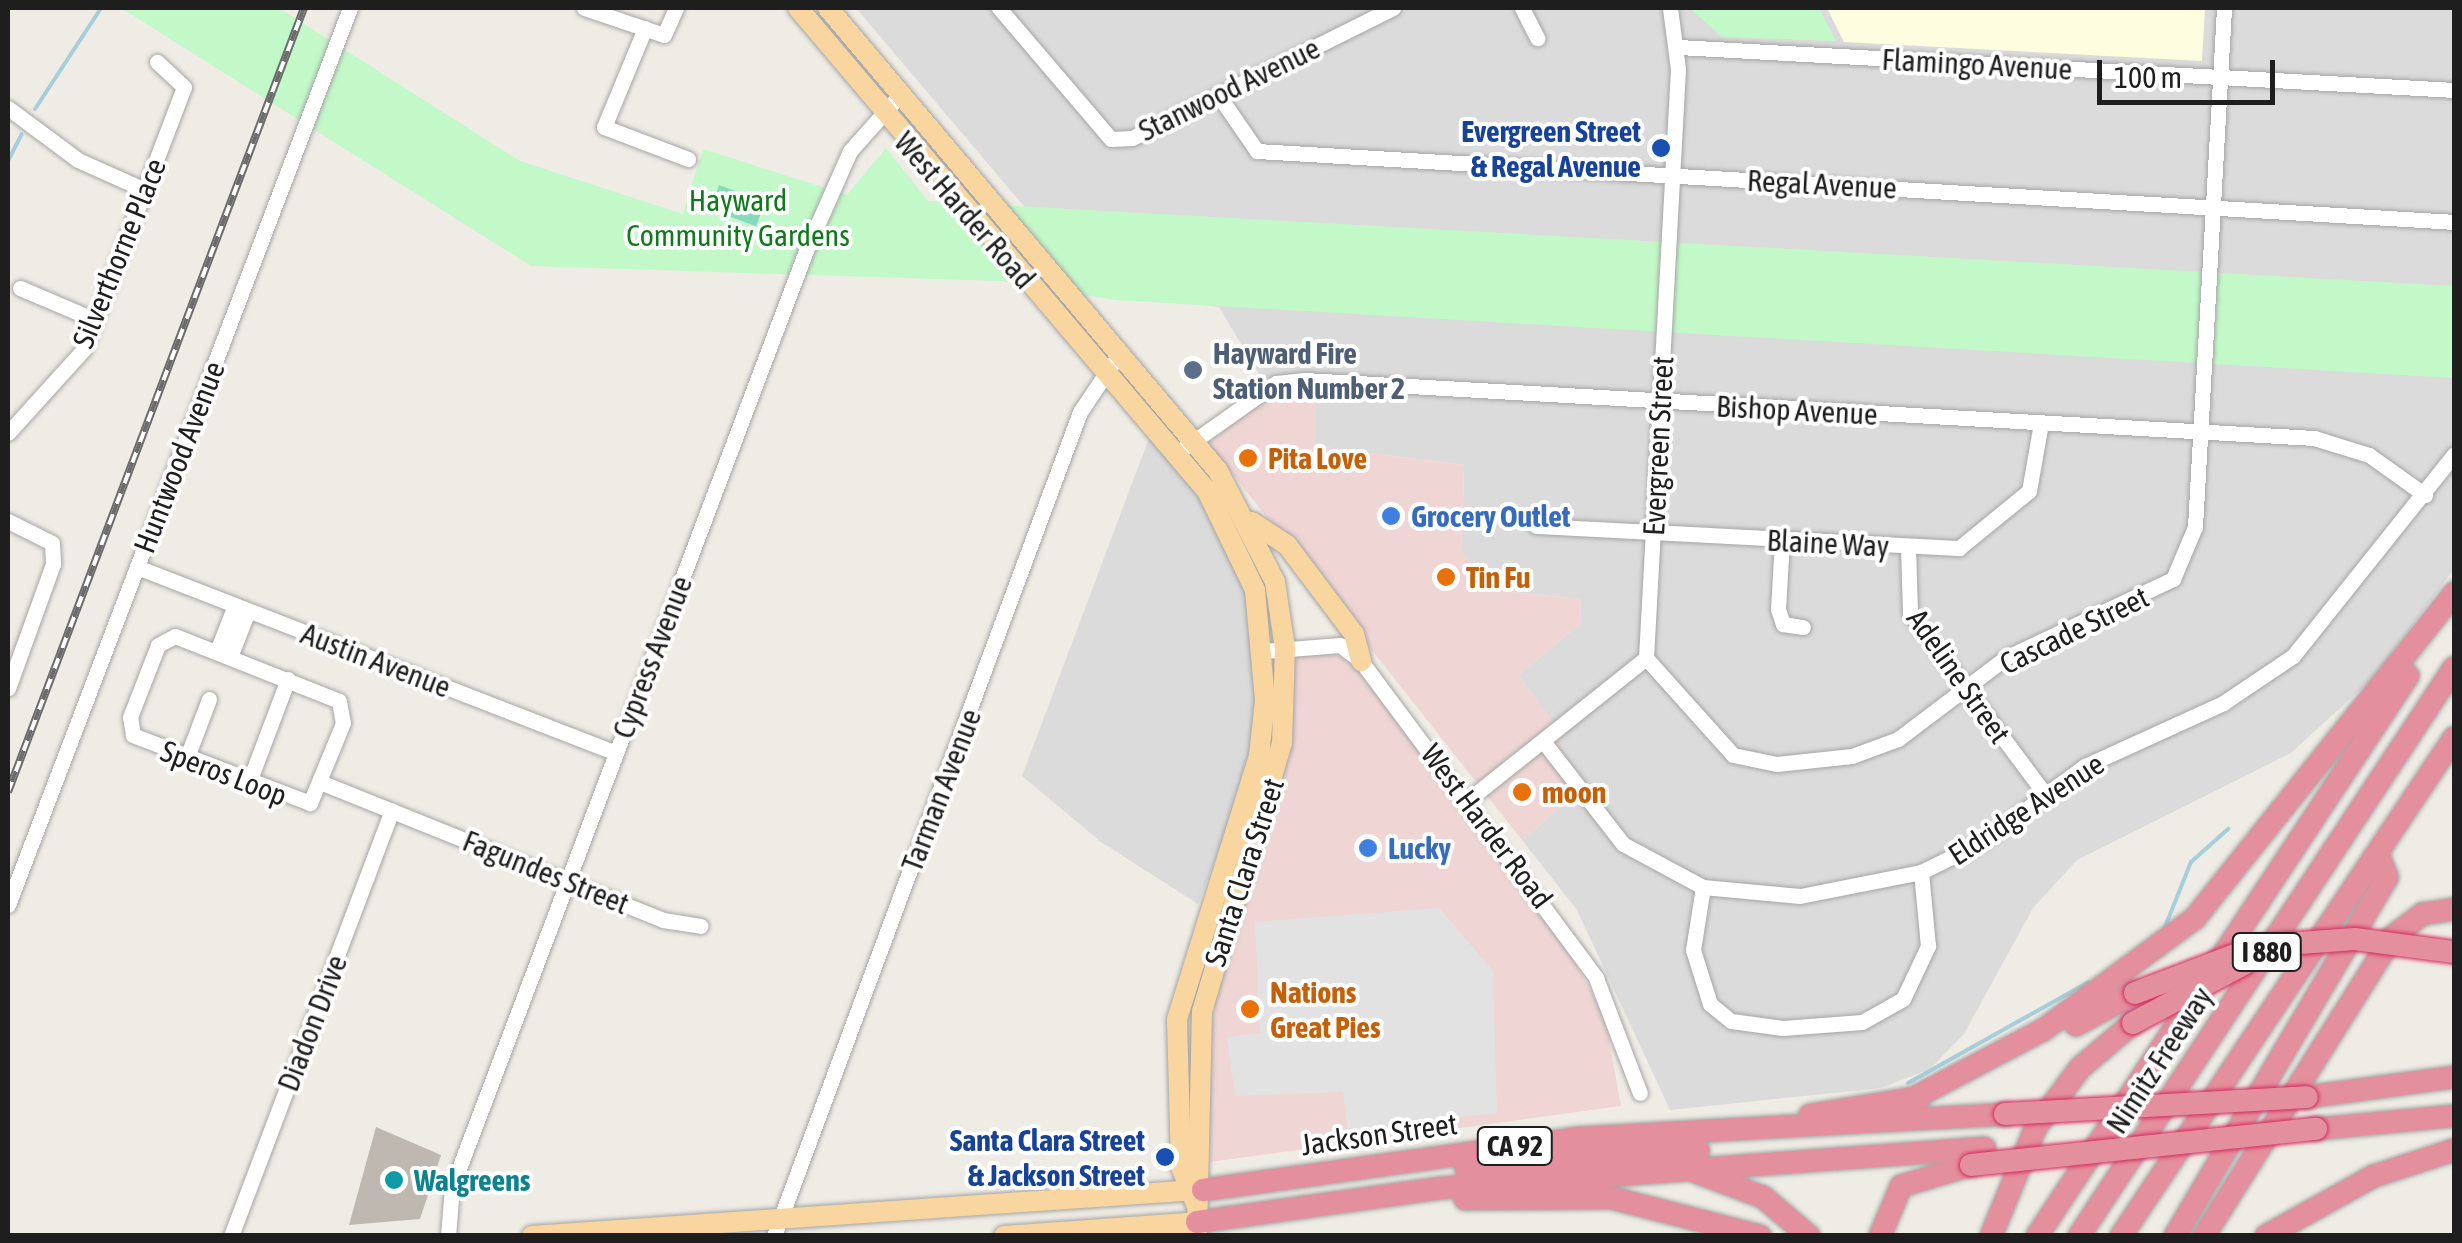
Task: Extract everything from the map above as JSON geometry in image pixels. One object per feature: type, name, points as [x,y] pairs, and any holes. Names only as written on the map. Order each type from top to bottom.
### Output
[{"type":"highway","points":[[1910,1100],[2043,1030],[2195,918],[2454,593]]},
{"type":"highway","points":[[2037,1236],[2454,606]]},
{"type":"highway","name":"Nimitz Freeway","points":[[2079,1236],[2454,668]]},
{"type":"highway","name":"I 880","points":[[2096,1236],[2454,692]]},
{"type":"highway","name":"I 880","points":[[2120,1236],[2379,856],[2454,738]]},
{"type":"highway","points":[[2175,1236],[2387,877],[2379,856]]},
{"type":"highway","points":[[2204,1236],[2392,936],[2423,914],[2454,909]]},
{"type":"highway","points":[[1742,1134],[1910,1100],[1988,1074],[2135,993],[2240,952],[2355,939],[2454,952]]},
{"type":"highway","points":[[1991,1236],[2036,1127],[2080,1068],[2132,1022],[2294,945]]},
{"type":"highway","points":[[2307,1097],[2454,1076]]},
{"type":"highway","name":"CA 92","points":[[1742,1134],[2006,1114],[2454,1090]]},
{"type":"highway","name":"CA 92","points":[[1196,1208],[1429,1192],[1678,1168],[1978,1156],[2454,1116]]},
{"type":"highway","points":[[1196,1208],[1475,1166],[1766,1146],[1934,1120]]},
{"type":"highway","name":"Jackson Street","points":[[1196,1208],[1579,1138],[1742,1134]]},
{"type":"highway","points":[[2266,1236],[2374,1176],[2454,1150]]},
{"type":"highway","points":[[1880,1236],[1902,1186],[1978,1156]]},
{"type":"highway","points":[[1678,1168],[1762,1197],[1804,1231]]},
{"type":"highway","points":[[1429,1192],[1441,1200],[1612,1198],[1760,1236]]},
{"type":"main road","name":"West Harder Road","points":[[829,8],[898,98],[1124,353],[1156,411]]},
{"type":"main road","name":"West Harder Road","points":[[805,15],[881,114],[1107,368],[1156,411],[1186,447]]},
{"type":"main road","name":"Santa Clara Street","points":[[1186,447],[1252,522],[1275,650],[1274,794],[1202,1011],[1196,1208]]},
{"type":"main road","name":"Santa Clara Street","points":[[1186,447],[1236,543],[1275,650]]},
{"type":"main road","points":[[1252,522],[1287,545],[1354,634],[1361,661]]},
{"type":"main road","name":"CA 92","points":[[532,1236],[1196,1208]]},
{"type":"main road","name":"CA 92","points":[[1004,1236],[1196,1208]]},
{"type":"street","name":"Huntwood Avenue","points":[[8,906],[350,8]]},
{"type":"street","points":[[584,8],[664,35],[676,8]]},
{"type":"street","points":[[805,15],[829,8]]},
{"type":"street","name":"Stanwood Avenue","points":[[999,8],[1111,139],[1132,138],[1393,8]]},
{"type":"street","points":[[1522,8],[1537,38]]},
{"type":"street","name":"Evergreen Street","points":[[1646,658],[1678,48],[1670,8]]},
{"type":"street","name":"Cascade Street","points":[[1646,658],[1706,733],[1752,762],[1875,750],[2016,653],[2172,579],[2195,527],[2224,8]]},
{"type":"street","points":[[645,28],[604,126],[688,160]]},
{"type":"street","name":"Flamingo Avenue","points":[[1678,48],[2454,90]]},
{"type":"street","name":"Silverthorne Place","points":[[8,432],[72,368],[95,320],[184,87],[157,62]]},
{"type":"street","name":"Regal Avenue","points":[[1219,96],[1257,151],[2454,222]]},
{"type":"street","name":"Cypress Avenue","points":[[448,1236],[452,1187],[834,181],[881,114],[898,98]]},
{"type":"street","points":[[8,108],[78,160],[144,190]]},
{"type":"street","points":[[20,288],[95,320]]},
{"type":"street","name":"Tarman Avenue","points":[[777,1228],[1080,412],[1107,368],[1124,353]]},
{"type":"street","name":"Bishop Avenue","points":[[1186,447],[1276,383],[1306,380],[2200,431],[2345,445],[2425,494]]},
{"type":"street","name":"Blaine Way","points":[[1536,526],[1908,548],[1975,541],[2029,491],[2041,423]]},
{"type":"street","name":"Eldridge Avenue","points":[[1543,741],[1623,844],[1704,887],[1800,896],[1921,872],[1980,844],[2044,794],[2223,703],[2293,656],[2454,454]]},
{"type":"street","points":[[8,521],[52,544],[52,564],[8,688]]},
{"type":"street","points":[[1782,540],[1778,609],[1784,624],[1803,626]]},
{"type":"street","name":"Adeline Street","points":[[1908,548],[1910,613],[2044,794]]},
{"type":"street","name":"Austin Avenue","points":[[136,567],[616,752]]},
{"type":"street","points":[[224,654],[242,608]]},
{"type":"street","name":"Speros Loop","points":[[166,637],[224,654],[344,707],[320,782],[304,804],[139,740],[130,717],[166,637]]},
{"type":"street","points":[[1275,650],[1340,646],[1361,661]]},
{"type":"street","points":[[1468,800],[1646,658]]},
{"type":"street","name":"West Harder Road","points":[[1361,661],[1468,800],[1596,978],[1640,1093]]},
{"type":"street","points":[[249,782],[288,679]]},
{"type":"street","points":[[187,757],[209,699]]},
{"type":"street","name":"Fagundes Street","points":[[320,782],[569,882],[702,926]]},
{"type":"street","name":"Diadon Drive","points":[[232,1236],[392,810]]},
{"type":"street","points":[[1704,887],[1693,950],[1710,1004],[1731,1021],[1783,1028],[1862,1022],[1903,1000],[1928,946],[1921,872]]},
{"type":"shaded area","points":[[856,8],[2454,8],[2454,569],[2374,677],[2291,753],[2077,860],[2033,908],[1964,1034],[1930,1069],[1881,1088],[1670,1110],[1577,910],[1522,840],[1578,792],[1553,722],[1518,675],[1580,624],[1581,599],[1492,590],[1462,552],[1464,465],[1316,446],[1316,399],[1268,389],[1219,307],[1095,290]]},
{"type":"shaded area","points":[[1827,8],[2205,8],[2202,61],[1844,42]]},
{"type":"shaded area","points":[[1272,393],[1316,399],[1316,446],[1464,465],[1462,551],[1491,590],[1581,599],[1580,624],[1518,675],[1553,722],[1578,792],[1522,840],[1208,443]]},
{"type":"shaded area","points":[[1149,438],[1215,514],[1240,564],[1255,630],[1259,706],[1249,771],[1198,904],[1101,842],[1022,776]]},
{"type":"shaded area","points":[[1332,653],[1356,665],[1556,927],[1605,1018],[1621,1106],[1210,1162],[1208,1056],[1220,966],[1276,811],[1292,729],[1292,656]]},
{"type":"shaded area","points":[[1439,908],[1493,971],[1497,1113],[1348,1130],[1343,1092],[1235,1096],[1227,1037],[1260,1033],[1255,922]]},
{"type":"green space","name":"Hayward Community Gardens","points":[[121,8],[279,8],[520,161],[683,214],[703,149],[847,195],[886,148],[928,201],[2454,286],[2454,378],[1115,300],[1000,281],[531,266]]},
{"type":"green space","points":[[1689,8],[1819,8],[1836,41],[1722,37]]},
{"type":"green space","points":[[719,185],[765,202],[756,226],[710,209]]},
{"type":"building","name":"Walgreens","points":[[376,1127],[441,1155],[420,1219],[349,1225]]},
{"type":"waterway","points":[[35,109],[101,8]]},
{"type":"waterway","points":[[8,161],[22,134]]},
{"type":"waterway","points":[[2165,927],[2191,862],[2228,829]]},
{"type":"waterway","points":[[1908,1083],[2089,982]]},
{"type":"railway","points":[[8,792],[304,8]]},
{"type":"place","name":"Evergreen Street & Regal Avenue","points":[[1661,148]]},
{"type":"place","name":"Hayward Fire Station Number 2","points":[[1193,370]]},
{"type":"place","name":"Pita Love","points":[[1248,458]]},
{"type":"place","name":"Grocery Outlet","points":[[1391,516]]},
{"type":"place","name":"Tin Fu","points":[[1446,577]]},
{"type":"place","name":"moon","points":[[1522,792]]},
{"type":"place","name":"Lucky","points":[[1368,848]]},
{"type":"place","name":"Nations Great Pies","points":[[1250,1009]]},
{"type":"place","name":"Santa Clara Street & Jackson Street","points":[[1165,1157]]},
{"type":"place","name":"Walgreens","points":[[394,1180]]}]
